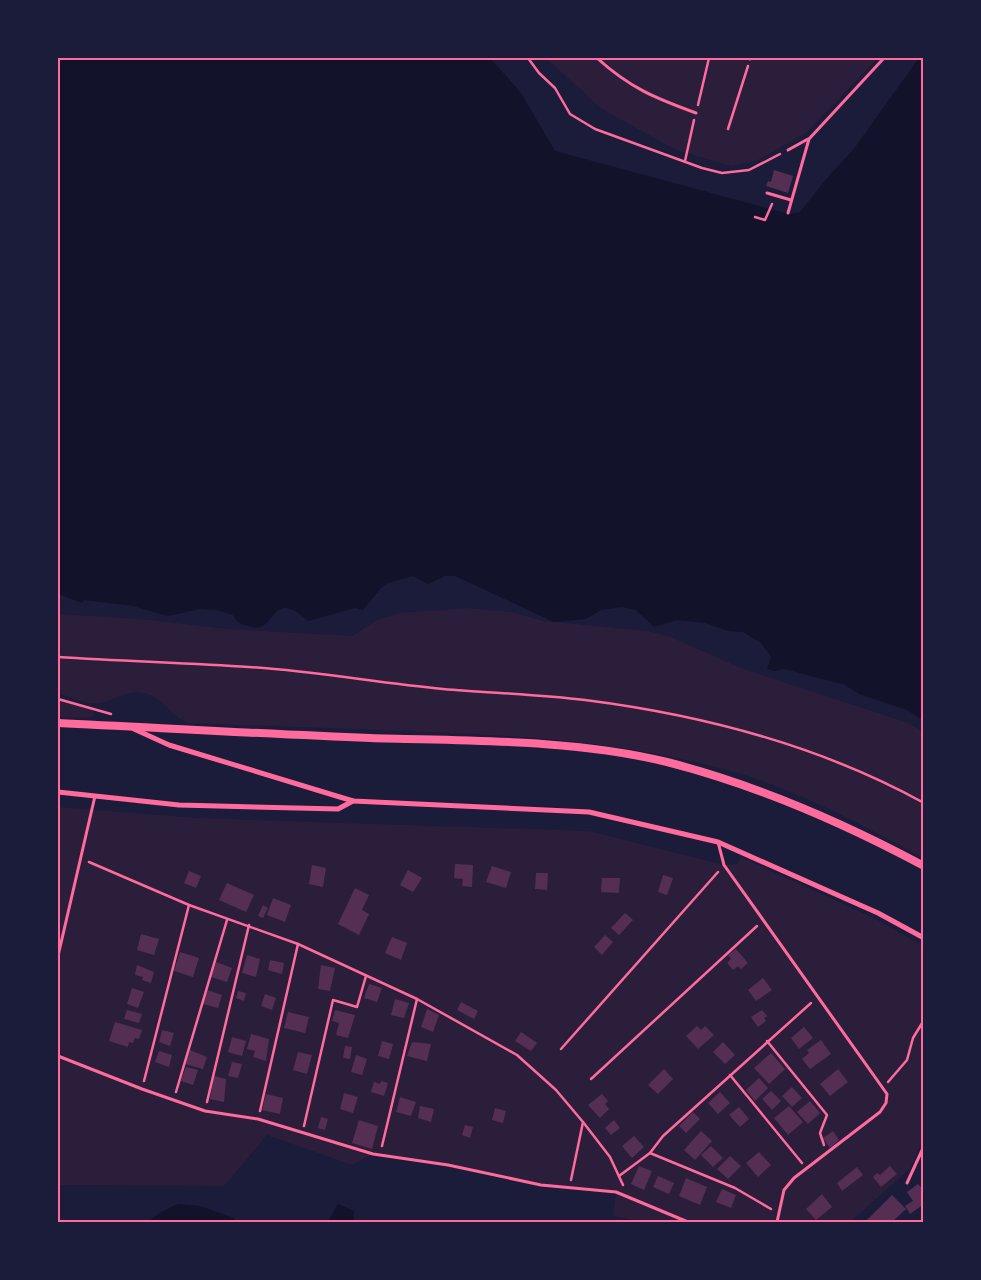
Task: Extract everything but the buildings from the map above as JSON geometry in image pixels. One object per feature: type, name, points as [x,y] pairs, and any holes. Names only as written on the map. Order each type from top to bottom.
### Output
[{"type":"street","points":[[58,723],[251,734],[443,739],[605,750],[666,762],[751,788],[843,825],[924,866]]},
{"type":"street","points":[[129,726],[168,745],[353,801],[589,812],[718,842],[878,913],[924,938]]},
{"type":"street","points":[[58,792],[179,806],[338,809],[353,801]]},
{"type":"lane","points":[[597,58],[612,71],[647,95],[696,114]]},
{"type":"lane","points":[[788,150],[809,138],[884,58]]},
{"type":"lane","points":[[788,213],[809,138]]},
{"type":"lane","points":[[767,193],[791,200]]},
{"type":"lane","points":[[58,956],[94,796]]},
{"type":"lane","points":[[718,842],[724,865],[887,1094],[886,1103],[880,1112],[806,1168],[784,1190],[777,1222]]},
{"type":"lane","points":[[58,1056],[205,1111],[258,1119],[359,1151],[448,1165],[542,1185],[616,1192],[688,1222]]},
{"type":"lane","points":[[907,1182],[924,1146]]},
{"type":"path","points":[[528,58],[539,73],[555,88],[570,114],[580,122],[702,168],[722,173],[749,170],[788,150]]},
{"type":"path","points":[[728,129],[750,58]]},
{"type":"path","points":[[755,217],[765,220],[772,204]]},
{"type":"path","points":[[58,657],[250,667],[442,689],[583,700],[637,708],[750,732],[788,743],[863,772],[924,803]]},
{"type":"path","points":[[58,699],[107,711],[129,726]]},
{"type":"path","points":[[80,857],[190,906],[249,925],[298,944],[417,999],[517,1055],[556,1090],[583,1122],[610,1157],[628,1197]]},
{"type":"path","points":[[561,1049],[724,865]]},
{"type":"path","points":[[142,1089],[190,906]]},
{"type":"path","points":[[173,1100],[228,919]]},
{"type":"path","points":[[591,1079],[763,920]]},
{"type":"path","points":[[205,1111],[249,925]]},
{"type":"path","points":[[258,1119],[298,944]]},
{"type":"path","points":[[303,1132],[333,1000],[358,1007],[366,976]]},
{"type":"path","points":[[619,1176],[650,1152],[663,1136],[767,1041],[818,998]]},
{"type":"path","points":[[380,1155],[417,999]]},
{"type":"path","points":[[883,1088],[907,1060],[913,1038],[924,1020]]},
{"type":"path","points":[[767,1041],[828,1115],[820,1138],[827,1152]]},
{"type":"path","points":[[730,1075],[806,1168]]},
{"type":"path","points":[[570,1187],[583,1122]]},
{"type":"path","points":[[650,1152],[735,1188],[779,1213]]},
{"type":"shaded area","points":[[58,58],[490,58],[521,93],[555,151],[789,214],[800,212],[853,150],[919,58],[923,58],[923,720],[907,710],[859,694],[845,685],[785,669],[775,671],[767,669],[771,657],[761,643],[743,632],[728,631],[705,623],[677,620],[654,627],[636,610],[622,607],[601,610],[586,619],[554,622],[455,576],[445,576],[428,584],[413,576],[388,583],[381,588],[363,610],[355,608],[308,621],[300,614],[284,608],[275,613],[261,627],[255,628],[237,621],[233,615],[217,610],[200,609],[168,616],[133,606],[84,600],[82,603],[58,594]]},
{"type":"shaded area","points":[[546,58],[878,58],[806,133],[758,160],[731,166],[676,150],[602,109]]},
{"type":"shaded area","points":[[466,608],[511,612],[544,621],[648,631],[671,637],[741,668],[908,723],[923,732],[923,858],[858,823],[791,792],[744,775],[659,754],[574,742],[488,735],[188,723],[176,716],[157,699],[144,693],[126,694],[105,702],[89,703],[58,693],[58,614],[140,619],[228,629],[352,636],[377,620],[400,613]]},
{"type":"shaded area","points":[[58,700],[92,709],[94,715],[88,718],[58,717]]},
{"type":"shaded area","points":[[58,807],[197,818],[589,831],[724,865],[737,864],[741,857],[876,919],[923,946],[923,1139],[911,1168],[850,1222],[646,1222],[613,1216],[616,1192],[541,1185],[448,1165],[373,1154],[352,1165],[267,1135],[224,1186],[58,1185]]},
{"type":"shaded area","points":[[178,1204],[200,1206],[234,1218],[236,1222],[148,1222],[161,1212]]},
{"type":"shaded area","points":[[338,1204],[354,1211],[354,1220],[362,1222],[328,1222]]}]
